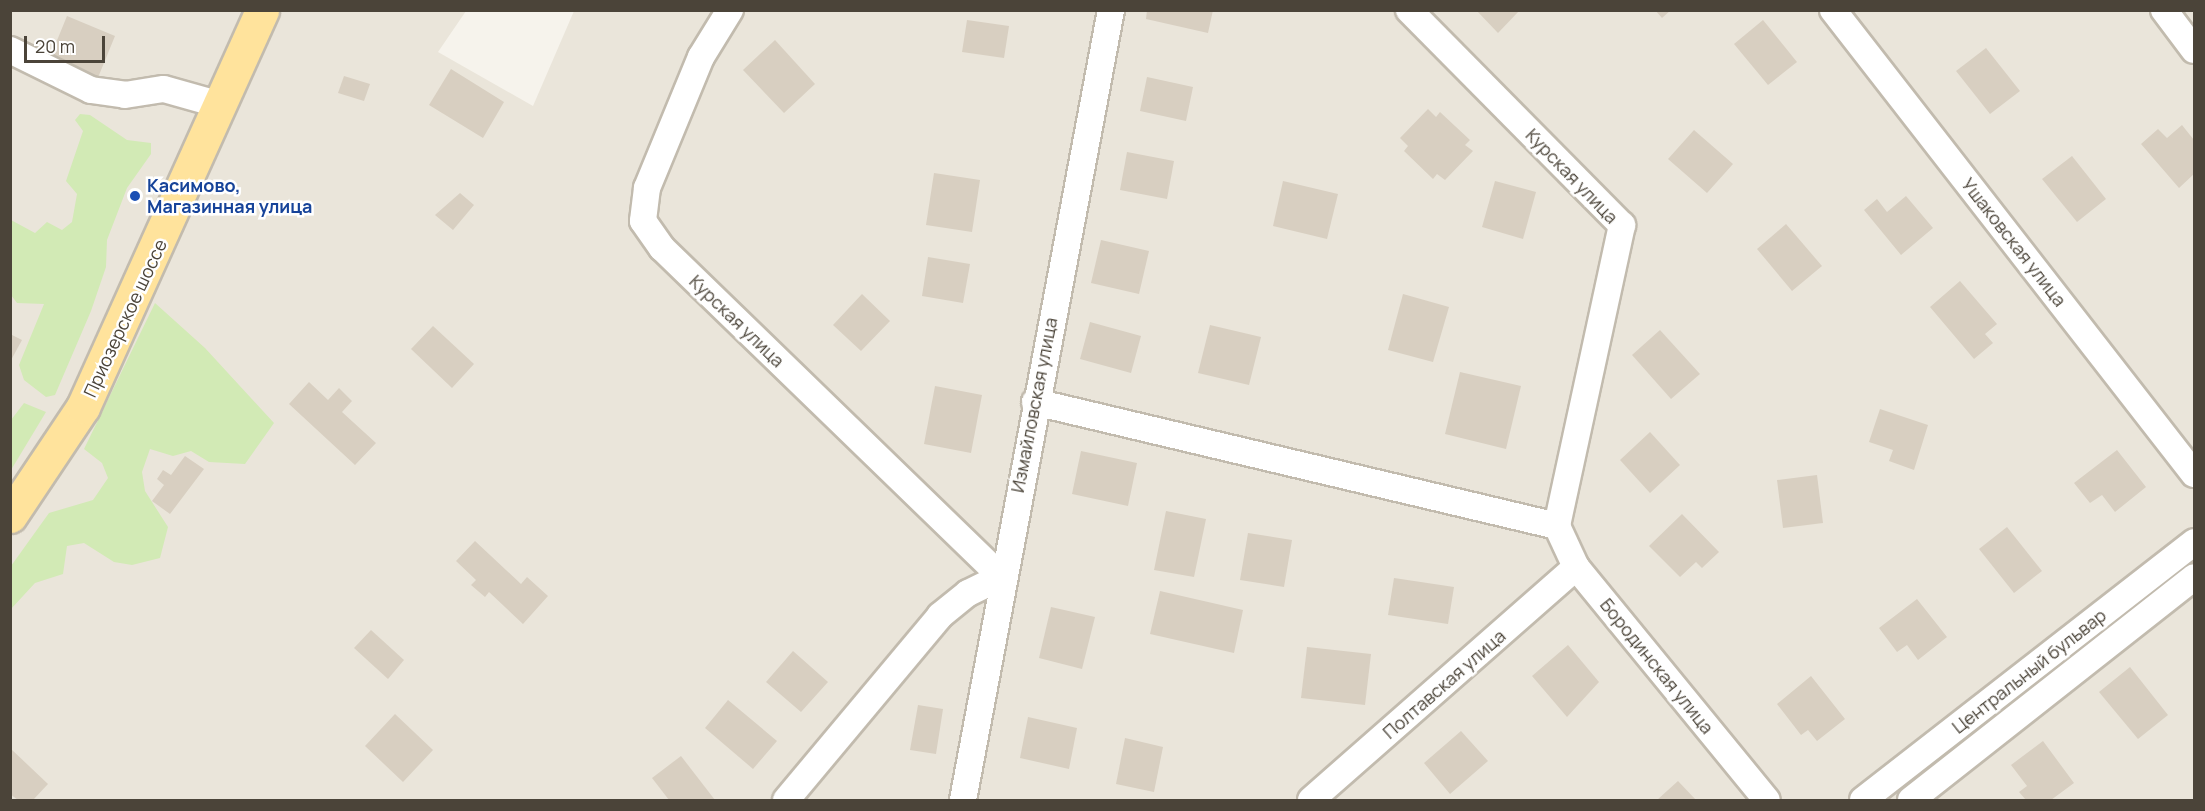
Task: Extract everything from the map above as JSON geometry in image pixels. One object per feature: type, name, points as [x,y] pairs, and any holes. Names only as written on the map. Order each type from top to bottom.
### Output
[{"type":"main road","name":"Приозерское шоссе","points":[[10,516],[83,407],[262,10]]},
{"type":"street","name":"Курская улица","points":[[730,10],[697,68],[647,188],[643,221],[662,248],[1001,578]]},
{"type":"street","name":"Измайловская улица","points":[[963,801],[1001,578],[1112,10]]},
{"type":"street","name":"Курская улица","points":[[1409,10],[1622,225],[1557,526]]},
{"type":"street","name":"Ушаковская улица","points":[[1833,10],[2194,474]]},
{"type":"street","points":[[2164,10],[2194,50]]},
{"type":"street","points":[[10,50],[91,90],[125,96],[164,89],[221,105]]},
{"type":"street","points":[[1035,402],[1557,526]]},
{"type":"street","name":"Бородинская улица","points":[[1557,526],[1576,567],[1767,801]]},
{"type":"street","name":"Центральный бульвар","points":[[1863,801],[2194,542]]},
{"type":"street","name":"Полтавская улица","points":[[1311,801],[1576,567]]},
{"type":"street","name":"Центральный бульвар","points":[[1911,801],[2194,577]]},
{"type":"street","points":[[786,801],[940,616],[968,593],[1001,578]]},
{"type":"shaded area","points":[[10,11],[466,11],[438,52],[533,106],[574,11],[2194,11],[2194,800],[11,800]]},
{"type":"green space","points":[[80,114],[90,115],[127,140],[151,143],[151,154],[127,188],[107,240],[106,267],[91,311],[55,395],[46,397],[24,380],[19,365],[44,304],[17,303],[11,295],[11,220],[35,233],[47,222],[62,230],[72,222],[77,194],[66,181],[83,131],[75,120]]},
{"type":"green space","points":[[155,303],[205,348],[274,423],[245,464],[209,462],[191,451],[173,456],[150,449],[142,472],[145,491],[168,527],[160,558],[132,565],[114,562],[84,543],[67,546],[63,574],[35,583],[11,609],[11,566],[49,513],[93,500],[108,478],[102,463],[84,449]]},
{"type":"green space","points":[[24,403],[46,412],[11,470],[11,420]]},
{"type":"building","points":[[1147,10],[1213,10],[1208,33],[1146,19]]},
{"type":"building","points":[[1476,10],[1520,10],[1498,33]]},
{"type":"building","points":[[1655,10],[1671,10],[1662,18]]},
{"type":"building","points":[[67,16],[115,36],[97,80],[49,60]]},
{"type":"building","points":[[967,20],[1009,26],[1004,58],[962,52]]},
{"type":"building","points":[[1763,20],[1797,62],[1768,85],[1734,44]]},
{"type":"building","points":[[775,40],[815,84],[784,113],[743,70]]},
{"type":"building","points":[[1986,48],[2020,91],[1990,114],[1956,71]]},
{"type":"building","points":[[451,69],[504,102],[483,138],[429,105]]},
{"type":"building","points":[[344,76],[370,84],[364,101],[338,93]]},
{"type":"building","points":[[1147,77],[1193,87],[1186,121],[1140,111]]},
{"type":"building","points":[[1428,109],[1436,117],[1440,112],[1470,140],[1465,145],[1473,151],[1445,180],[1437,174],[1433,179],[1404,151],[1408,146],[1400,138]]},
{"type":"building","points":[[2182,125],[2194,140],[2194,174],[2179,188],[2141,144],[2158,129],[2167,138]]},
{"type":"building","points":[[1694,130],[1733,164],[1707,193],[1668,159]]},
{"type":"building","points":[[1127,152],[1174,161],[1167,199],[1120,190]]},
{"type":"building","points":[[2072,156],[2106,199],[2077,222],[2042,179]]},
{"type":"building","points":[[934,173],[980,180],[972,232],[926,225]]},
{"type":"building","points":[[1283,181],[1338,194],[1327,239],[1273,226]]},
{"type":"building","points":[[1495,181],[1536,192],[1523,239],[1482,227]]},
{"type":"building","points":[[460,193],[474,205],[453,230],[435,215]]},
{"type":"building","points":[[1906,196],[1933,228],[1901,255],[1864,210],[1877,199],[1887,212]]},
{"type":"building","points":[[1786,224],[1822,266],[1792,291],[1757,249]]},
{"type":"building","points":[[1101,240],[1149,251],[1139,294],[1091,283]]},
{"type":"building","points":[[928,257],[970,264],[963,303],[922,296]]},
{"type":"building","points":[[1960,281],[1997,324],[1985,334],[1993,343],[1974,359],[1930,307]]},
{"type":"building","points":[[862,294],[890,321],[861,351],[833,325]]},
{"type":"building","points":[[1403,294],[1449,307],[1433,362],[1388,350]]},
{"type":"building","points":[[1090,322],[1141,336],[1131,373],[1080,359]]},
{"type":"building","points":[[1210,325],[1261,337],[1249,385],[1198,373]]},
{"type":"building","points":[[433,326],[474,364],[452,388],[411,349]]},
{"type":"building","points":[[1660,330],[1700,374],[1671,399],[1632,355]]},
{"type":"building","points":[[10,334],[22,340],[10,362]]},
{"type":"building","points":[[1460,372],[1521,386],[1506,449],[1445,434]]},
{"type":"building","points":[[309,382],[328,400],[339,388],[352,401],[342,412],[376,443],[355,465],[289,404]]},
{"type":"building","points":[[935,386],[982,395],[971,453],[924,444]]},
{"type":"building","points":[[1880,409],[1928,425],[1914,470],[1889,461],[1893,450],[1869,442]]},
{"type":"building","points":[[1650,432],[1680,465],[1650,493],[1620,460]]},
{"type":"building","points":[[2117,450],[2146,487],[2115,512],[2102,495],[2090,503],[2074,483]]},
{"type":"building","points":[[1081,451],[1137,463],[1128,506],[1072,494]]},
{"type":"building","points":[[185,456],[204,469],[170,514],[152,501],[164,485],[157,479],[163,470],[171,475]]},
{"type":"building","points":[[1817,475],[1823,523],[1783,528],[1777,480]]},
{"type":"building","points":[[1166,511],[1206,519],[1194,577],[1154,570]]},
{"type":"building","points":[[1682,514],[1719,552],[1702,568],[1696,562],[1680,577],[1649,546]]},
{"type":"building","points":[[2007,527],[2042,571],[2014,593],[1979,549]]},
{"type":"building","points":[[1248,533],[1292,540],[1284,587],[1240,580]]},
{"type":"building","points":[[475,541],[521,584],[527,577],[548,596],[523,624],[489,592],[485,597],[471,585],[476,580],[456,561]]},
{"type":"building","points":[[1394,578],[1454,587],[1448,624],[1388,615]]},
{"type":"building","points":[[1160,591],[1243,610],[1234,653],[1150,634]]},
{"type":"building","points":[[1917,599],[1947,637],[1918,660],[1907,645],[1897,652],[1879,628]]},
{"type":"building","points":[[1051,607],[1095,617],[1082,669],[1039,658]]},
{"type":"building","points":[[371,630],[404,660],[388,679],[354,648]]},
{"type":"building","points":[[1568,645],[1599,682],[1567,717],[1532,676]]},
{"type":"building","points":[[1307,647],[1371,654],[1365,705],[1301,698]]},
{"type":"building","points":[[793,651],[828,682],[801,712],[766,682]]},
{"type":"building","points":[[2130,667],[2168,715],[2138,739],[2099,692]]},
{"type":"building","points":[[1811,676],[1845,719],[1817,741],[1808,730],[1801,735],[1777,704]]},
{"type":"building","points":[[728,700],[777,741],[753,769],[705,728]]},
{"type":"building","points":[[918,705],[943,709],[936,754],[910,750]]},
{"type":"building","points":[[395,714],[433,750],[403,782],[365,746]]},
{"type":"building","points":[[1028,717],[1077,728],[1069,769],[1020,758]]},
{"type":"building","points":[[1461,731],[1488,761],[1450,794],[1424,763]]},
{"type":"building","points":[[1125,738],[1163,747],[1154,792],[1116,784]]},
{"type":"building","points":[[2043,741],[2074,783],[2051,800],[2026,800],[2019,792],[2027,786],[2011,765]]},
{"type":"building","points":[[10,748],[48,784],[33,800],[18,800],[10,794]]},
{"type":"building","points":[[681,756],[715,800],[669,800],[652,778]]},
{"type":"building","points":[[1678,781],[1696,800],[1657,800]]},
{"type":"place","name":"Касимово, Магазинная улица","points":[[135,196]]}]
